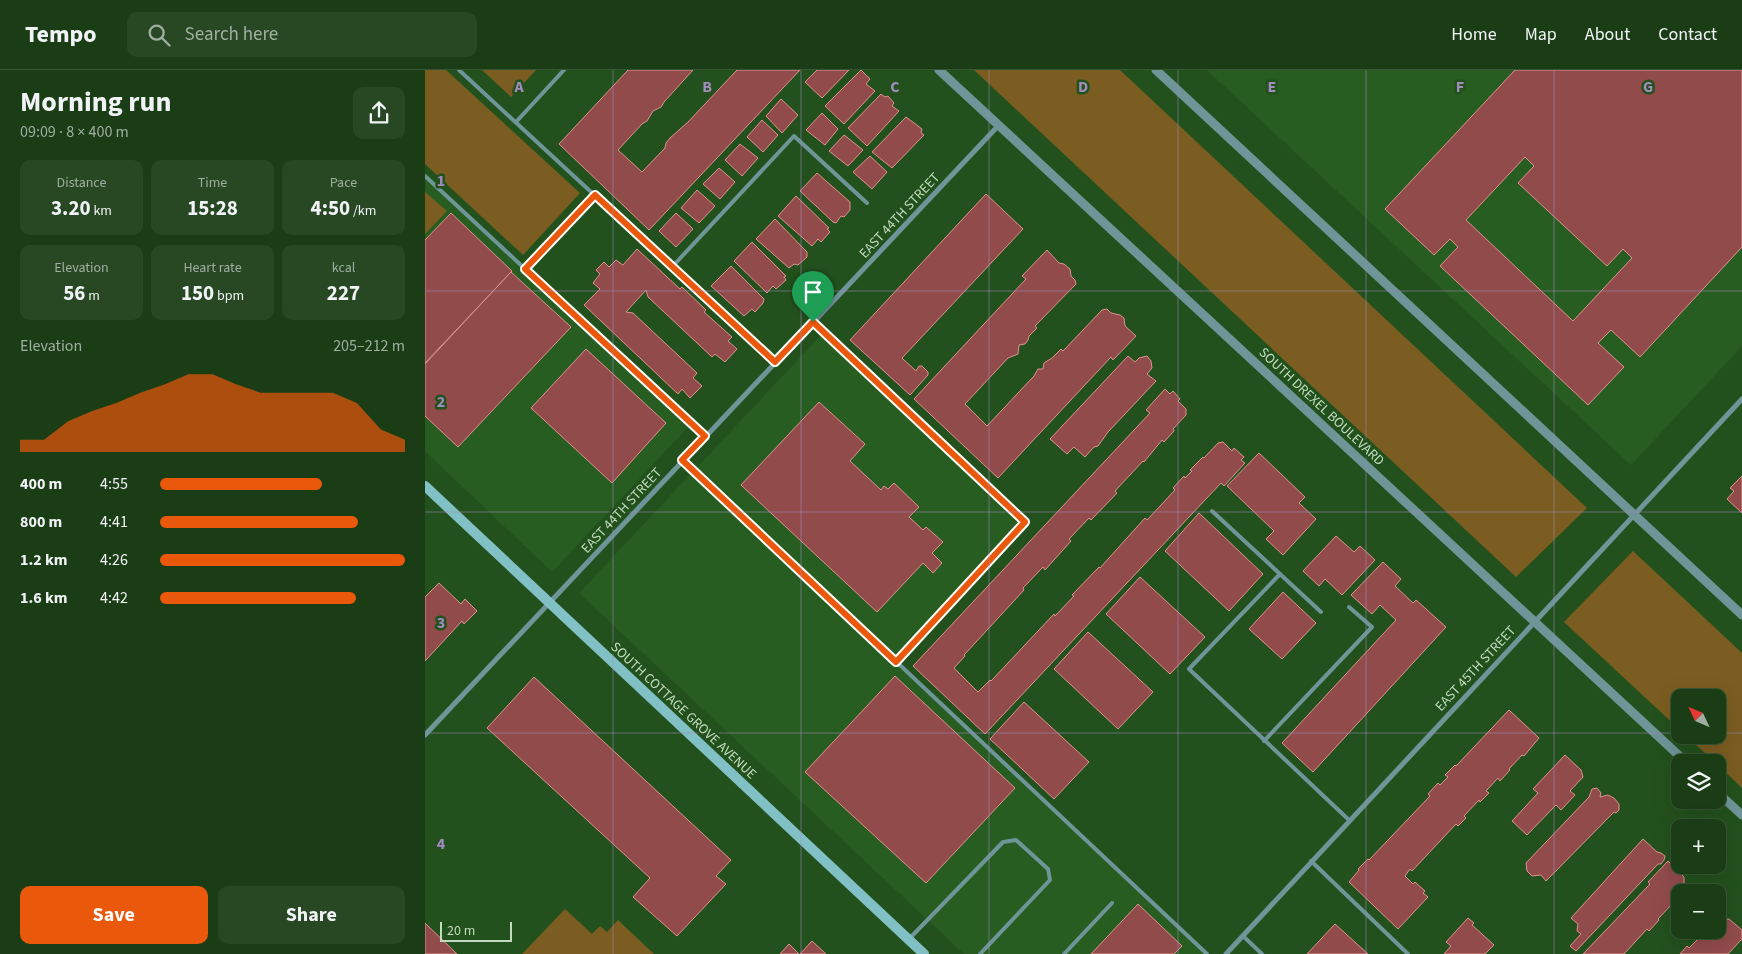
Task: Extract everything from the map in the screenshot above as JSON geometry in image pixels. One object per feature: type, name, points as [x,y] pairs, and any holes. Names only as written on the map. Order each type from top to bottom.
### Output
[{"type":"main road","name":"SOUTH COTTAGE GROVE AVENUE","points":[[425,486],[924,954]]},
{"type":"street","name":"SOUTH DREXEL BOULEVARD","points":[[939,70],[1677,754]]},
{"type":"street","points":[[1156,70],[1742,615]]},
{"type":"street","name":"EAST 44TH STREET","points":[[425,735],[682,460],[999,126]]},
{"type":"street","name":"EAST 45TH STREET","points":[[1226,954],[1742,399]]},
{"type":"street","points":[[1726,800],[1742,815]]},
{"type":"lane","points":[[459,70],[775,362]]},
{"type":"lane","points":[[516,122],[563,70]]},
{"type":"lane","points":[[672,266],[795,136],[867,203]]},
{"type":"lane","points":[[425,176],[705,436]]},
{"type":"lane","points":[[525,269],[595,195]]},
{"type":"lane","points":[[813,322],[1025,522],[896,662]]},
{"type":"lane","points":[[682,460],[1207,954]]},
{"type":"lane","points":[[1212,511],[1321,612]]},
{"type":"lane","points":[[1280,574],[1189,669],[1349,820]]},
{"type":"lane","points":[[1264,741],[1372,627],[1349,607]]},
{"type":"lane","points":[[909,940],[1003,842],[1015,840],[1048,869],[1050,880],[980,954]]},
{"type":"lane","points":[[1311,861],[1409,954]]},
{"type":"lane","points":[[1064,954],[1112,903]]},
{"type":"lane","points":[[1243,936],[1262,954]]},
{"type":"shaded area","points":[[425,70],[446,70],[580,193],[523,255],[425,164]]},
{"type":"shaded area","points":[[482,70],[536,70],[511,97]]},
{"type":"shaded area","points":[[974,70],[1120,70],[1587,508],[1516,577]]},
{"type":"shaded area","points":[[1207,70],[1742,70],[1742,346],[1631,465]]},
{"type":"shaded area","points":[[425,176],[691,424],[552,572],[425,451]]},
{"type":"shaded area","points":[[425,192],[447,211],[425,234]]},
{"type":"shaded area","points":[[824,332],[1025,522],[896,662],[1205,952],[1203,954],[964,954],[579,593]]},
{"type":"shaded area","points":[[1633,551],[1742,653],[1742,788],[1726,773],[1726,754],[1706,754],[1695,744],[1726,744],[1726,689],[1671,689],[1671,722],[1564,622]]},
{"type":"shaded area","points":[[565,909],[592,934],[600,926],[607,932],[618,920],[654,954],[522,954]]},
{"type":"building","points":[[628,70],[693,70],[661,107],[653,111],[647,121],[618,150],[642,172],[665,148],[670,138],[688,122],[737,70],[800,70],[649,230],[559,144]]},
{"type":"building","points":[[817,70],[849,70],[822,98],[805,82]]},
{"type":"building","points":[[861,70],[870,79],[866,84],[875,91],[844,124],[825,106]]},
{"type":"building","points":[[1515,70],[1742,70],[1742,247],[1640,357],[1611,330],[1598,343],[1624,367],[1588,405],[1440,266],[1458,247],[1450,239],[1434,255],[1385,209]],"holes":[[[1525,157],[1534,166],[1518,183],[1607,266],[1623,249],[1632,258],[1573,321],[1466,220]]]},
{"type":"building","points":[[881,94],[885,97],[888,96],[894,103],[892,106],[899,111],[867,146],[848,128]]},
{"type":"building","points":[[781,99],[798,115],[782,133],[766,116]]},
{"type":"building","points":[[822,113],[838,129],[825,145],[806,130]]},
{"type":"building","points":[[906,117],[922,129],[921,133],[924,135],[892,168],[872,152]]},
{"type":"building","points":[[762,120],[778,135],[763,152],[747,137]]},
{"type":"building","points":[[844,135],[863,150],[848,166],[829,151]]},
{"type":"building","points":[[740,144],[758,158],[742,176],[725,160]]},
{"type":"building","points":[[870,156],[887,172],[872,189],[853,172]]},
{"type":"building","points":[[719,168],[735,182],[720,199],[703,184]]},
{"type":"building","points":[[817,173],[850,202],[850,210],[844,217],[841,216],[836,223],[800,191]]},
{"type":"building","points":[[697,190],[715,206],[699,223],[681,208]]},
{"type":"building","points":[[986,194],[1023,229],[902,358],[916,371],[919,366],[922,366],[928,372],[928,375],[910,395],[850,340]]},
{"type":"building","points":[[796,196],[829,228],[827,229],[830,232],[821,242],[818,239],[812,246],[778,216]]},
{"type":"building","points":[[451,213],[512,271],[425,363],[425,240]]},
{"type":"building","points":[[676,213],[693,229],[676,247],[659,231]]},
{"type":"building","points":[[775,219],[807,252],[807,257],[798,265],[794,264],[789,268],[756,239]]},
{"type":"building","points":[[752,242],[786,276],[784,277],[786,280],[776,289],[773,286],[767,293],[734,261]]},
{"type":"building","points":[[637,249],[706,310],[704,312],[732,337],[728,341],[737,349],[725,362],[715,354],[712,357],[648,297],[646,290],[626,312],[633,313],[697,373],[693,378],[702,386],[690,398],[682,389],[678,394],[584,305],[600,289],[593,283],[600,274],[596,270],[604,262],[609,267],[616,260],[623,265]]},
{"type":"building","points":[[1047,250],[1059,263],[1064,264],[1070,269],[1071,276],[1076,284],[1035,326],[1037,328],[1029,336],[1025,344],[1019,345],[1018,354],[1008,358],[965,404],[987,426],[1034,376],[1038,369],[1043,369],[1044,363],[1061,349],[1063,351],[1102,310],[1107,309],[1111,313],[1124,318],[1125,326],[1136,336],[1113,360],[1111,357],[998,478],[914,399],[1026,279],[1022,276]]},
{"type":"building","points":[[731,266],[764,299],[755,312],[752,309],[744,316],[711,286]]},
{"type":"building","points":[[511,272],[571,327],[458,447],[425,416],[425,364]]},
{"type":"building","points":[[586,349],[666,423],[612,483],[531,408]]},
{"type":"building","points":[[1128,356],[1135,362],[1139,358],[1147,356],[1151,361],[1152,368],[1147,374],[1156,381],[1108,432],[1098,446],[1094,447],[1085,457],[1074,447],[1067,454],[1050,439]]},
{"type":"building","points":[[1165,389],[1170,394],[1173,391],[1180,399],[1178,401],[1186,409],[1186,415],[1173,429],[1174,431],[1164,442],[1162,440],[1144,462],[1115,491],[1117,493],[1091,520],[1089,518],[1069,539],[1071,541],[1045,570],[1043,567],[1023,588],[1024,590],[954,668],[978,692],[991,681],[1054,614],[1055,616],[1074,596],[1072,595],[1100,568],[1145,518],[1147,520],[1175,490],[1173,488],[1184,476],[1185,478],[1192,471],[1190,470],[1218,443],[1223,442],[1232,451],[1234,448],[1244,457],[1241,460],[1245,463],[1224,486],[1221,483],[985,734],[913,666],[1150,413],[1146,410]]},
{"type":"building","points":[[819,402],[865,444],[850,461],[881,490],[884,486],[888,489],[894,483],[919,507],[909,517],[923,530],[926,527],[943,542],[932,553],[942,563],[933,573],[923,563],[877,612],[741,485]]},
{"type":"building","points":[[1259,453],[1305,497],[1299,503],[1316,519],[1283,555],[1266,539],[1274,531],[1227,486]]},
{"type":"building","points":[[1742,476],[1742,513],[1727,499],[1734,491],[1730,488]]},
{"type":"building","points":[[1199,513],[1263,574],[1229,611],[1165,551]]},
{"type":"building","points":[[1336,536],[1354,552],[1360,546],[1375,560],[1342,595],[1325,579],[1319,586],[1303,571]]},
{"type":"building","points":[[1383,562],[1401,579],[1395,586],[1413,603],[1416,600],[1446,627],[1313,772],[1282,743],[1396,620],[1380,605],[1372,614],[1351,595]]},
{"type":"building","points":[[1140,577],[1205,637],[1170,674],[1106,614]]},
{"type":"building","points":[[439,583],[461,604],[465,599],[477,611],[464,624],[462,621],[425,661],[425,597]]},
{"type":"building","points":[[1283,592],[1316,623],[1282,659],[1249,629]]},
{"type":"building","points":[[1088,632],[1153,692],[1118,729],[1054,669]]},
{"type":"building","points":[[895,676],[1015,788],[926,883],[805,772]]},
{"type":"building","points":[[534,677],[731,860],[716,876],[726,884],[677,936],[633,897],[650,878],[487,728]]},
{"type":"building","points":[[1024,702],[1089,762],[1054,799],[990,739]]},
{"type":"building","points":[[1509,710],[1539,738],[1500,781],[1498,778],[1486,791],[1489,793],[1480,802],[1479,800],[1464,816],[1466,818],[1458,826],[1456,824],[1412,871],[1410,869],[1405,876],[1413,884],[1415,882],[1425,891],[1423,893],[1428,897],[1398,929],[1349,882],[1358,869],[1369,860],[1430,796],[1428,794],[1438,783],[1440,785],[1448,777],[1445,775],[1456,766]]},
{"type":"building","points":[[1565,755],[1581,770],[1583,777],[1570,791],[1575,795],[1561,810],[1556,805],[1527,835],[1512,821],[1538,793],[1533,789]]},
{"type":"building","points":[[1597,788],[1601,793],[1600,797],[1608,795],[1614,798],[1619,804],[1619,810],[1616,813],[1614,812],[1546,881],[1541,875],[1532,876],[1527,871],[1526,863],[1589,797],[1592,789]]},
{"type":"building","points":[[1643,839],[1657,852],[1665,856],[1664,860],[1661,864],[1658,864],[1576,951],[1570,946],[1581,934],[1577,931],[1578,924],[1571,918]]},
{"type":"building","points":[[1668,861],[1671,864],[1671,874],[1681,874],[1684,877],[1684,884],[1671,884],[1671,905],[1649,931],[1647,929],[1624,954],[1583,954],[1650,884],[1648,882]]},
{"type":"building","points":[[1138,904],[1182,946],[1174,954],[1091,954]]},
{"type":"building","points":[[1468,918],[1474,923],[1472,925],[1494,945],[1485,954],[1444,954],[1451,946],[1446,942]]},
{"type":"building","points":[[1726,919],[1729,919],[1742,930],[1742,939],[1728,954],[1680,954],[1687,946],[1689,948],[1698,939],[1726,939]]},
{"type":"building","points":[[425,923],[457,954],[425,954]]},
{"type":"building","points":[[1335,924],[1368,954],[1307,954]]},
{"type":"building","points":[[812,941],[826,954],[800,954]]},
{"type":"building","points":[[789,944],[799,954],[780,954]]},
{"type":"route","points":[[595,195],[775,362],[813,322],[1025,522],[896,662],[682,460],[705,436],[525,269],[595,195]]}]
